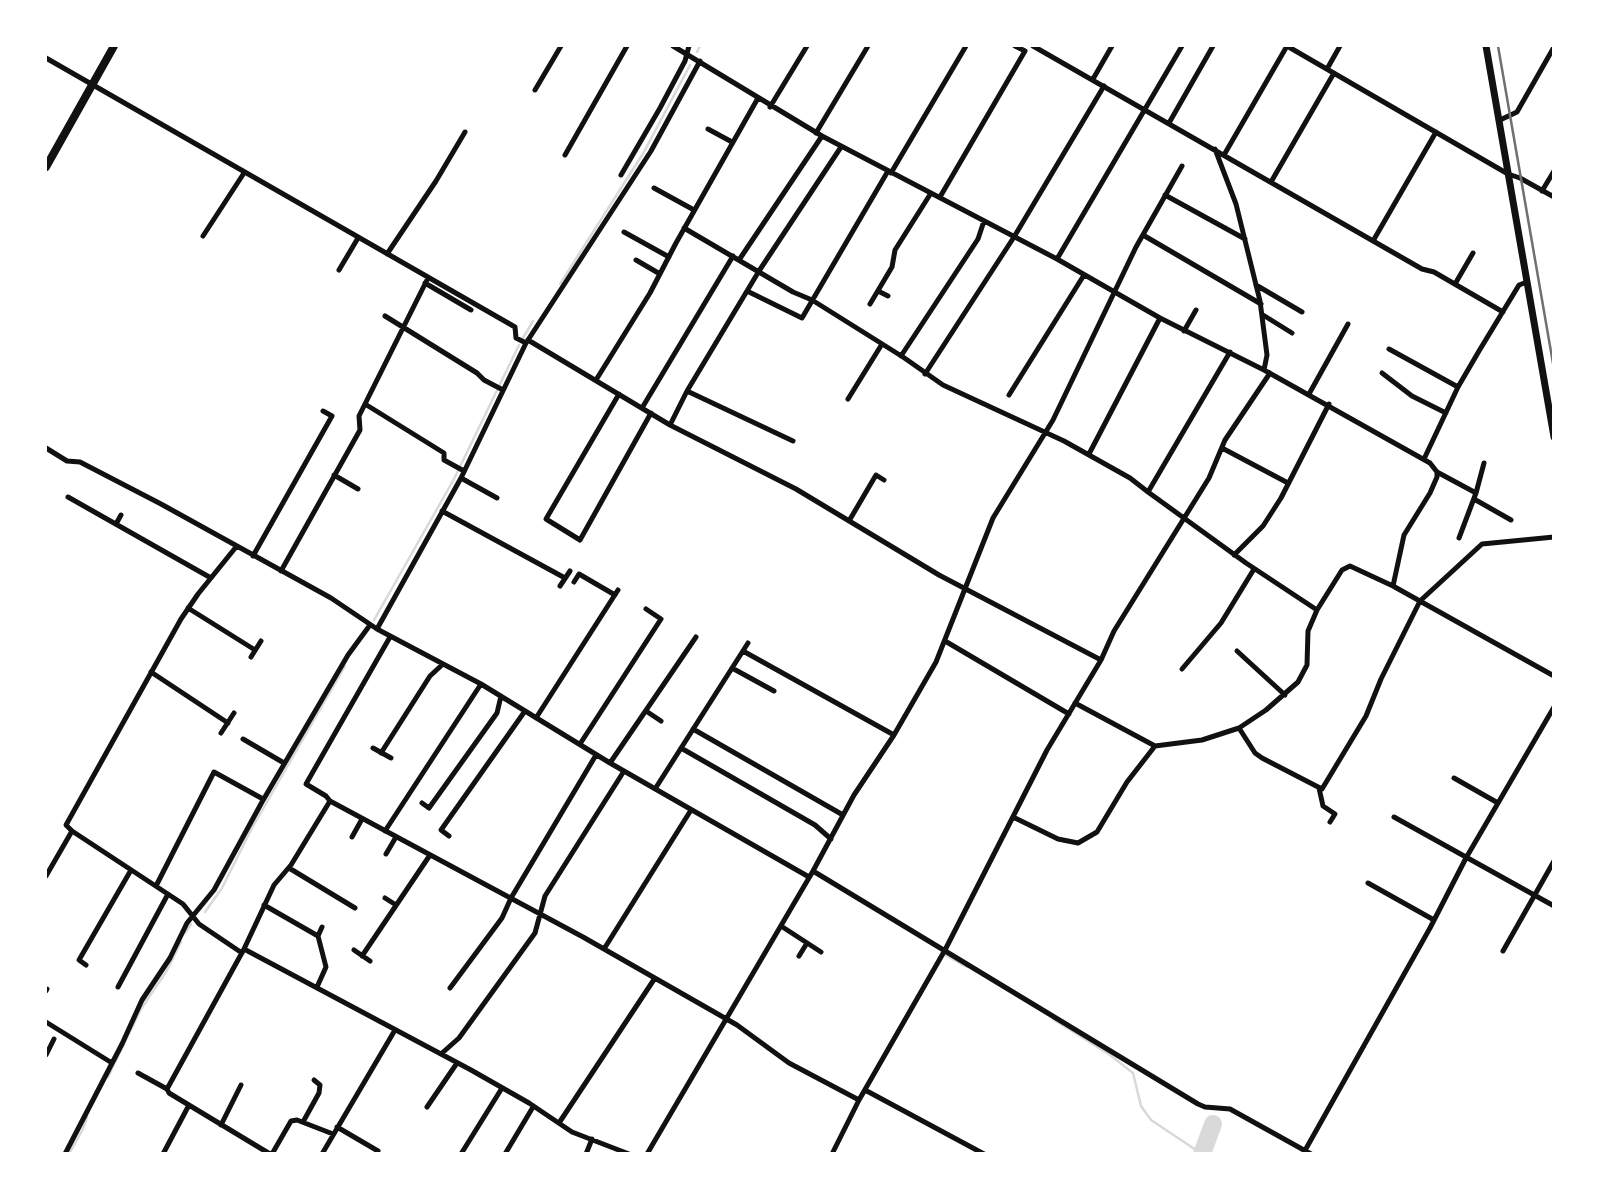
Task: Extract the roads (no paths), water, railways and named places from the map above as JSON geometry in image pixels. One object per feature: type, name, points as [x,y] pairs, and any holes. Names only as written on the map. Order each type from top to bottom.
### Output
[{"type":"main road","points":[[46,167],[114,46]]},
{"type":"main road","points":[[1486,46],[1553,437]]},
{"type":"street","points":[[536,90],[561,46]]},
{"type":"street","points":[[565,155],[627,46]]},
{"type":"street","points":[[673,46],[819,135],[1057,259],[1184,331],[1329,404],[1424,459],[1437,472],[1511,520]]},
{"type":"street","points":[[615,166],[623,173],[688,54],[689,46]]},
{"type":"street","points":[[770,107],[807,46]]},
{"type":"street","points":[[642,408],[736,258],[819,135],[868,46]]},
{"type":"street","points":[[747,291],[802,318],[965,46]]},
{"type":"street","points":[[940,197],[1025,51],[1016,46]]},
{"type":"street","points":[[1033,46],[1045,48],[1104,86],[1422,269],[1434,272],[1503,312]]},
{"type":"street","points":[[1093,79],[1112,46]]},
{"type":"street","points":[[1057,259],[1182,46]]},
{"type":"street","points":[[1169,123],[1213,46]]},
{"type":"street","points":[[1224,155],[1287,46],[1508,174],[1553,197]]},
{"type":"street","points":[[1327,69],[1340,46]]},
{"type":"street","points":[[1500,120],[1517,112],[1553,47]]},
{"type":"street","points":[[46,58],[387,254],[471,310]]},
{"type":"street","points":[[377,629],[442,511],[527,342],[651,151],[700,61]]},
{"type":"street","points":[[1271,182],[1334,73]]},
{"type":"street","points":[[925,374],[1014,237],[1104,86]]},
{"type":"street","points":[[596,380],[660,274],[758,97]]},
{"type":"street","points":[[708,129],[732,142]]},
{"type":"street","points":[[387,254],[465,132]]},
{"type":"street","points":[[1374,241],[1436,132]]},
{"type":"street","points":[[670,425],[687,391],[759,271],[841,147]]},
{"type":"street","points":[[832,1153],[864,1090],[945,950],[1028,784],[1101,660],[1114,631],[1209,478],[1222,448],[1267,371],[1261,304],[1236,204],[1215,149]]},
{"type":"street","points":[[647,1153],[813,871],[843,815],[931,671],[993,518],[1046,432],[1143,235],[1182,166]]},
{"type":"street","points":[[1542,191],[1553,171]]},
{"type":"street","points":[[203,236],[244,173]]},
{"type":"street","points":[[654,188],[694,210]]},
{"type":"street","points":[[870,304],[892,267],[895,250],[931,193]]},
{"type":"street","points":[[1165,195],[1245,239]]},
{"type":"street","points":[[901,356],[978,239],[984,221]]},
{"type":"street","points":[[684,228],[793,292],[812,300],[954,391],[1046,432],[1130,478],[1234,555],[1317,610]]},
{"type":"street","points":[[624,232],[668,257]]},
{"type":"street","points":[[1143,235],[1261,304]]},
{"type":"street","points":[[339,270],[358,238]]},
{"type":"street","points":[[1455,284],[1473,253]]},
{"type":"street","points":[[636,260],[660,274]]},
{"type":"street","points":[[1009,395],[1084,275]]},
{"type":"street","points":[[427,280],[515,327],[516,338],[596,380],[670,425],[799,491],[939,575],[1101,660]]},
{"type":"street","points":[[281,571],[360,430],[357,419],[427,280]]},
{"type":"street","points":[[1424,459],[1458,387],[1519,285],[1527,282]]},
{"type":"street","points":[[1256,285],[1302,312]]},
{"type":"street","points":[[878,290],[888,296]]},
{"type":"street","points":[[1184,331],[1196,310]]},
{"type":"street","points":[[1263,315],[1292,332]]},
{"type":"street","points":[[385,316],[502,389]]},
{"type":"street","points":[[1089,454],[1160,318]]},
{"type":"street","points":[[1309,394],[1348,324]]},
{"type":"street","points":[[848,399],[882,344]]},
{"type":"street","points":[[1389,349],[1458,387]]},
{"type":"street","points":[[1148,492],[1230,352]]},
{"type":"street","points":[[1424,369],[1429,361]]},
{"type":"street","points":[[1382,373],[1412,396],[1446,413]]},
{"type":"street","points":[[687,391],[793,442]]},
{"type":"street","points":[[619,394],[547,519],[580,540],[650,413]]},
{"type":"street","points":[[365,404],[444,453],[444,460],[497,498]]},
{"type":"street","points":[[1234,555],[1263,526],[1281,498],[1329,404]]},
{"type":"street","points":[[253,556],[332,416],[323,411]]},
{"type":"street","points":[[46,448],[67,461],[80,463],[160,503],[331,598],[390,637],[481,684],[596,755],[809,877]]},
{"type":"street","points":[[1222,448],[1288,483]]},
{"type":"street","points":[[1459,538],[1484,463]]},
{"type":"street","points":[[1393,586],[1404,535],[1430,493],[1437,472]]},
{"type":"street","points":[[334,475],[358,489]]},
{"type":"street","points":[[849,521],[876,475],[884,481]]},
{"type":"street","points":[[80,504],[85,495]]},
{"type":"street","points":[[68,498],[211,578]]},
{"type":"street","points":[[442,511],[565,578]]},
{"type":"street","points":[[116,524],[121,515]]},
{"type":"street","points":[[499,542],[504,533]]},
{"type":"street","points":[[1239,728],[1255,753],[1322,789],[1346,752],[1420,601],[1482,544],[1553,537]]},
{"type":"street","points":[[165,552],[170,544]]},
{"type":"street","points":[[236,547],[188,608],[66,825],[189,909],[198,924],[243,951],[441,1054],[572,1132],[629,1153]]},
{"type":"street","points":[[1075,702],[1155,746],[1202,740],[1239,728],[1285,695],[1298,682],[1307,665],[1308,631],[1317,610],[1347,566],[1393,586],[1553,676]]},
{"type":"street","points":[[1182,669],[1221,623],[1254,569]]},
{"type":"street","points":[[560,586],[570,570]]},
{"type":"street","points":[[536,718],[616,592],[579,573],[573,582]]},
{"type":"street","points":[[188,608],[255,650]]},
{"type":"street","points":[[580,744],[661,619],[646,610]]},
{"type":"street","points":[[65,1153],[142,1000],[166,965],[193,915],[214,890],[284,763],[348,655],[370,625]]},
{"type":"street","points":[[390,637],[306,784],[330,801],[604,949],[727,1019],[789,1063],[859,1100]]},
{"type":"street","points":[[610,763],[696,637]]},
{"type":"street","points":[[945,640],[1069,714]]},
{"type":"street","points":[[251,657],[261,641]]},
{"type":"street","points":[[655,789],[748,643]]},
{"type":"street","points":[[743,651],[894,735]]},
{"type":"street","points":[[1237,651],[1285,695]]},
{"type":"street","points":[[381,753],[416,697],[443,664]]},
{"type":"street","points":[[732,668],[774,691]]},
{"type":"street","points":[[151,671],[228,723]]},
{"type":"street","points":[[385,831],[481,684]]},
{"type":"street","points":[[408,692],[416,697]]},
{"type":"street","points":[[422,803],[429,808],[497,713],[501,696]]},
{"type":"street","points":[[813,871],[1198,1104],[1230,1109],[1306,1152],[1466,858],[1553,706]]},
{"type":"street","points":[[449,836],[441,830],[525,711]]},
{"type":"street","points":[[646,711],[661,721]]},
{"type":"street","points":[[221,733],[234,713]]},
{"type":"street","points":[[693,729],[843,815]]},
{"type":"street","points":[[472,730],[481,735]]},
{"type":"street","points":[[243,739],[284,763]]},
{"type":"street","points":[[1013,817],[1058,839],[1078,843],[1097,832],[1127,782],[1155,746]]},
{"type":"street","points":[[373,748],[391,758]]},
{"type":"street","points":[[681,748],[815,825],[831,839]]},
{"type":"street","points":[[450,988],[507,911],[511,898],[596,755]]},
{"type":"street","points":[[492,758],[500,764]]},
{"type":"street","points":[[443,771],[451,777]]},
{"type":"street","points":[[441,1054],[459,1038],[535,933],[545,896],[624,771]]},
{"type":"street","points":[[156,886],[214,772],[263,799]]},
{"type":"street","points":[[1454,778],[1498,803]]},
{"type":"street","points":[[1319,788],[1324,806],[1335,814],[1330,822]]},
{"type":"street","points":[[465,796],[474,802]]},
{"type":"street","points":[[167,1089],[243,951],[274,885],[289,868],[330,801]]},
{"type":"street","points":[[604,949],[691,810]]},
{"type":"street","points":[[597,815],[604,820]]},
{"type":"street","points":[[1394,817],[1553,906]]},
{"type":"street","points":[[352,836],[362,818]]},
{"type":"street","points":[[46,876],[72,831]]},
{"type":"street","points":[[386,854],[396,837]]},
{"type":"street","points":[[362,956],[430,855]]},
{"type":"street","points":[[568,860],[576,866]]},
{"type":"street","points":[[1503,951],[1553,861]]},
{"type":"street","points":[[289,868],[355,908]]},
{"type":"street","points":[[86,965],[79,960],[131,870]]},
{"type":"street","points":[[1368,883],[1434,920]]},
{"type":"street","points":[[118,987],[168,894]]},
{"type":"street","points":[[385,898],[396,905]]},
{"type":"street","points":[[340,911],[345,902]]},
{"type":"street","points":[[264,905],[317,936],[326,967],[317,988]]},
{"type":"street","points":[[94,914],[103,919]]},
{"type":"street","points":[[781,926],[821,953]]},
{"type":"street","points":[[317,936],[322,928]]},
{"type":"street","points":[[477,937],[485,943]]},
{"type":"street","points":[[799,956],[807,943]]},
{"type":"street","points":[[354,950],[370,961]]},
{"type":"street","points":[[448,974],[456,980]]},
{"type":"street","points":[[559,1124],[655,978]]},
{"type":"street","points":[[46,1022],[112,1063]]},
{"type":"street","points":[[322,1153],[396,1030]]},
{"type":"street","points":[[46,1055],[48,1046],[54,1039]]},
{"type":"street","points":[[427,1107],[457,1063]]},
{"type":"street","points":[[138,1073],[271,1153],[291,1121],[303,1122],[332,1134]]},
{"type":"street","points":[[303,1122],[319,1093],[320,1086],[314,1080]]},
{"type":"street","points":[[221,1125],[241,1085]]},
{"type":"street","points":[[461,1153],[502,1088]]},
{"type":"street","points":[[864,1090],[984,1153]]},
{"type":"street","points":[[163,1153],[190,1105]]},
{"type":"street","points":[[505,1153],[533,1107]]},
{"type":"street","points":[[337,1127],[378,1151]]},
{"type":"street","points":[[586,1153],[592,1139]]},
{"type":"street","points":[[610,1153],[612,1146]]},
{"type":"waterway","points":[[697,52],[700,46]]},
{"type":"waterway","points":[[560,284],[644,152],[690,65]]},
{"type":"waterway","points":[[523,338],[533,321]]},
{"type":"waterway","points":[[374,620],[454,479],[519,345]]},
{"type":"waterway","points":[[205,912],[222,888],[252,828],[345,666]]},
{"type":"waterway","points":[[185,933],[191,924]]},
{"type":"waterway","points":[[108,1077],[141,1009],[166,972],[181,942]]},
{"type":"waterway","points":[[945,955],[967,967]]},
{"type":"waterway","points":[[1053,1019],[1133,1073],[1141,1106],[1151,1120],[1202,1154]]},
{"type":"waterway","points":[[69,1154],[87,1117]]},
{"type":"waterway","points":[[1202,1154],[1213,1124]]},
{"type":"railway","points":[[1498,46],[1554,369]]}]
